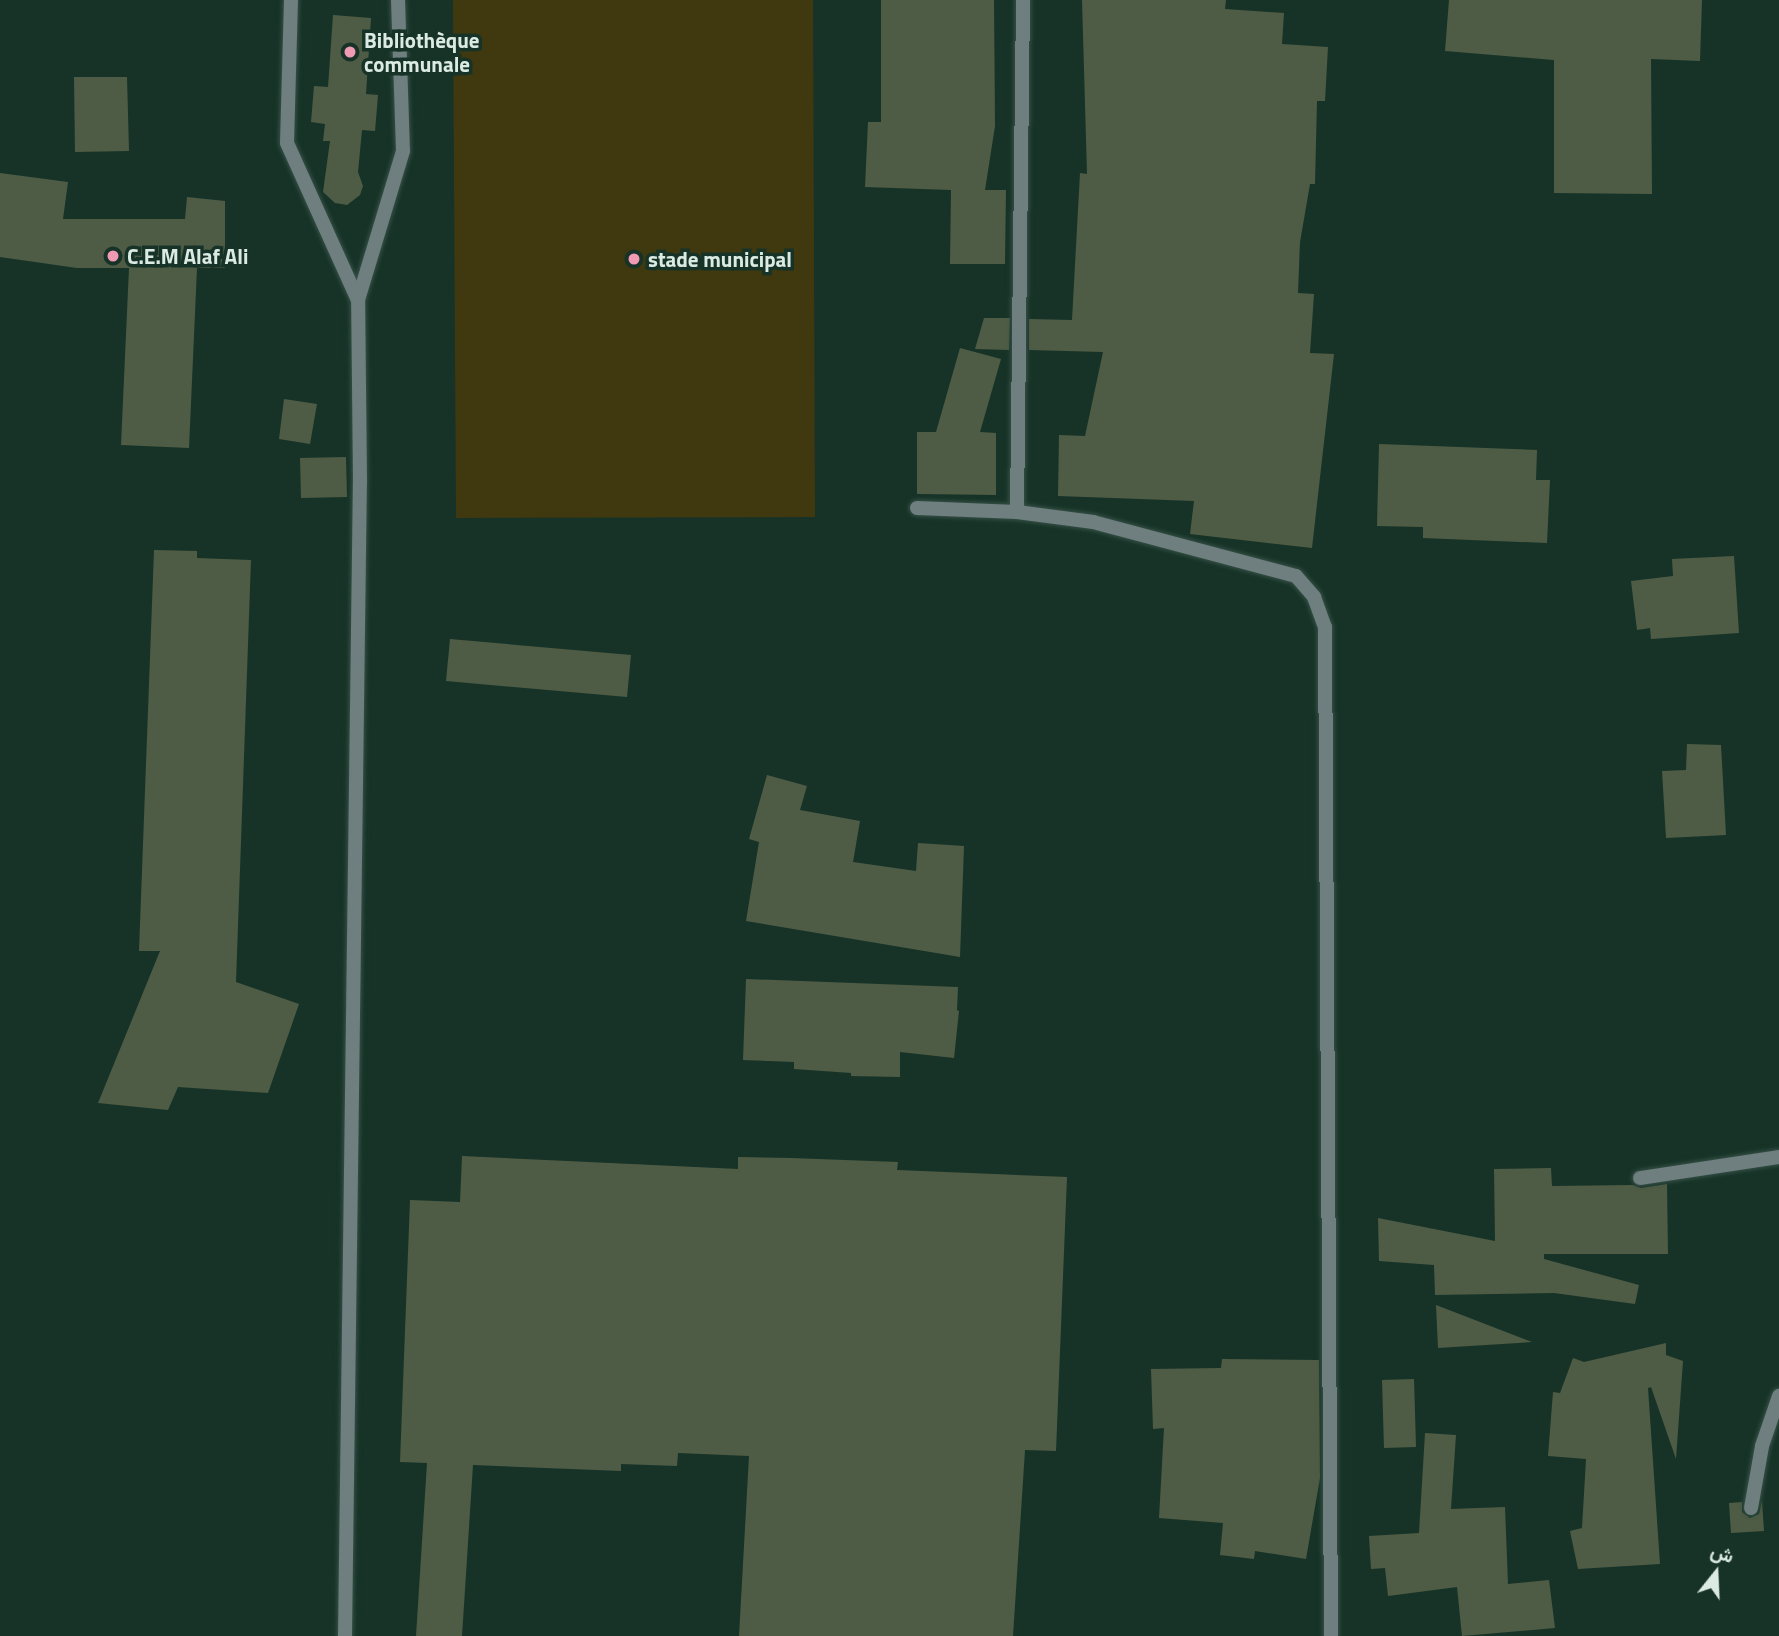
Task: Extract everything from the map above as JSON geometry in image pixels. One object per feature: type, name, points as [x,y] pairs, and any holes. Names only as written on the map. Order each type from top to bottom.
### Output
[{"type":"street","points":[[291,0],[287,143],[358,300]]},
{"type":"street","points":[[345,1636],[360,481],[358,300],[403,150],[398,0]]},
{"type":"street","points":[[1017,512],[1023,0]]},
{"type":"street","points":[[917,508],[1017,512],[1093,522],[1296,576],[1314,597],[1325,627],[1331,1636]]},
{"type":"street","points":[[1640,1178],[1779,1157]]},
{"type":"street","points":[[1751,1508],[1762,1446],[1779,1396]]},
{"type":"shaded area","name":"stade municipal","points":[[453,0],[813,0],[815,517],[456,518]]},
{"type":"building","points":[[881,0],[994,0],[995,126],[985,190],[1006,190],[1005,264],[950,264],[951,190],[865,187],[868,122],[881,122]]},
{"type":"building","points":[[1082,0],[1226,0],[1225,9],[1284,13],[1282,44],[1328,47],[1325,101],[1317,101],[1315,184],[1310,184],[1300,242],[1298,293],[1314,294],[1310,353],[1334,354],[1312,548],[1190,534],[1194,501],[1058,496],[1059,435],[1085,436],[1103,352],[1029,350],[1029,319],[1072,320],[1080,173],[1087,174]]},
{"type":"building","points":[[1449,0],[1702,0],[1700,61],[1651,59],[1652,194],[1554,193],[1554,60],[1445,51]]},
{"type":"building","name":"Bibliothèque communale","points":[[333,15],[371,18],[366,94],[378,95],[375,131],[362,130],[358,172],[363,186],[360,195],[347,205],[335,203],[323,192],[330,141],[323,141],[325,124],[311,122],[314,86],[328,87]]},
{"type":"building","points":[[74,77],[127,77],[129,151],[75,152]]},
{"type":"building","points":[[0,173],[68,182],[63,219],[185,219],[187,197],[225,201],[225,268],[197,268],[189,448],[121,445],[129,268],[77,268],[0,257]]},
{"type":"building","points":[[984,318],[1010,318],[1009,350],[975,349]]},
{"type":"building","points":[[960,348],[1001,359],[980,432],[996,433],[996,495],[917,494],[917,432],[936,432]]},
{"type":"building","points":[[284,399],[317,404],[310,444],[279,439]]},
{"type":"building","points":[[1379,444],[1537,450],[1536,480],[1550,480],[1547,543],[1423,538],[1423,527],[1377,526]]},
{"type":"building","points":[[346,457],[347,497],[301,498],[300,458]]},
{"type":"building","points":[[154,550],[197,551],[197,558],[251,560],[236,982],[299,1004],[268,1093],[178,1087],[168,1110],[98,1103],[160,951],[139,951]]},
{"type":"building","points":[[1734,556],[1739,633],[1651,639],[1650,628],[1637,630],[1631,581],[1673,576],[1672,559]]},
{"type":"building","points":[[450,639],[631,655],[627,697],[446,681]]},
{"type":"building","points":[[1687,744],[1721,745],[1726,835],[1666,838],[1662,771],[1686,770]]},
{"type":"building","points":[[767,775],[807,786],[800,810],[860,821],[853,862],[916,871],[918,843],[964,846],[960,957],[746,921],[759,842],[749,839]]},
{"type":"building","points":[[746,979],[958,987],[959,1011],[954,1058],[900,1052],[900,1077],[851,1076],[851,1073],[794,1069],[794,1062],[743,1060]]},
{"type":"building","points":[[462,1156],[738,1169],[738,1157],[791,1158],[898,1162],[897,1170],[1067,1177],[1056,1451],[1025,1450],[1013,1636],[739,1636],[749,1456],[678,1453],[677,1466],[621,1464],[621,1471],[473,1465],[462,1636],[416,1636],[427,1463],[400,1462],[410,1200],[460,1202]]},
{"type":"building","points":[[1551,1168],[1552,1186],[1633,1185],[1641,1188],[1667,1184],[1668,1254],[1544,1254],[1544,1259],[1639,1285],[1635,1304],[1554,1293],[1435,1295],[1434,1265],[1379,1261],[1378,1218],[1495,1241],[1494,1169]]},
{"type":"building","points":[[1436,1305],[1532,1342],[1438,1348]]},
{"type":"building","points":[[1666,1343],[1666,1355],[1683,1361],[1676,1459],[1651,1387],[1648,1388],[1660,1564],[1578,1569],[1570,1531],[1582,1528],[1586,1459],[1548,1456],[1553,1392],[1560,1393],[1573,1358],[1584,1362]]},
{"type":"building","points":[[1222,1359],[1319,1360],[1320,1478],[1306,1559],[1255,1551],[1254,1559],[1220,1555],[1223,1523],[1159,1518],[1164,1428],[1153,1429],[1151,1369],[1221,1368]]},
{"type":"building","points":[[1414,1379],[1416,1447],[1384,1448],[1382,1380]]},
{"type":"building","points":[[1425,1433],[1456,1435],[1451,1509],[1505,1507],[1508,1584],[1549,1580],[1555,1628],[1462,1636],[1457,1587],[1388,1596],[1385,1568],[1371,1569],[1369,1536],[1419,1533]]},
{"type":"building","points":[[1762,1501],[1764,1531],[1731,1533],[1729,1503],[1742,1502],[1742,1512],[1750,1518],[1759,1514]]},
{"type":"place","name":"Bibliothèque communale","points":[[350,52]]},
{"type":"place","name":"C.E.M Alaf Ali","points":[[113,256]]},
{"type":"place","name":"stade municipal","points":[[634,259]]}]
